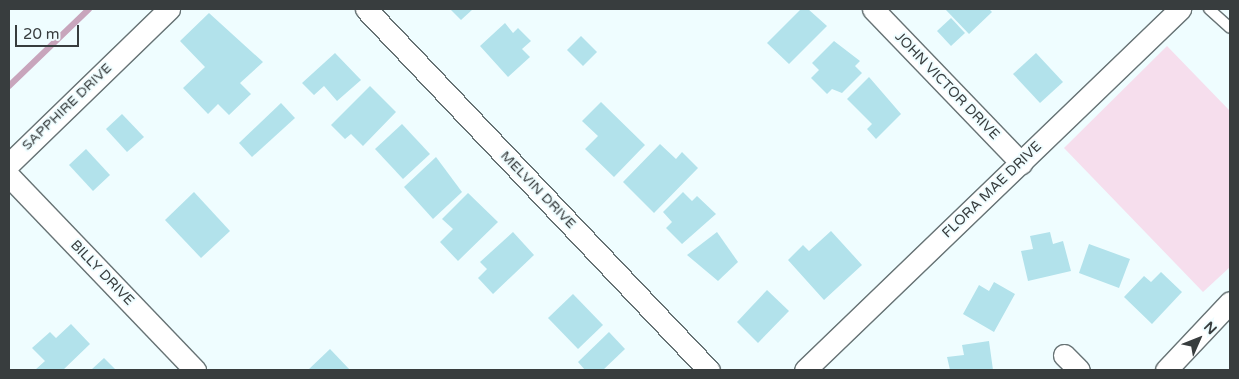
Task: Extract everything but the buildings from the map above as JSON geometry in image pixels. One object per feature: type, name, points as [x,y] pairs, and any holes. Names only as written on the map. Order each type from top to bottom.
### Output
[{"type":"street","name":"SAPPHIRE DRIVE","points":[[9,164],[169,9]]},
{"type":"street","name":"MELVIN DRIVE","points":[[366,9],[709,370]]},
{"type":"street","name":"JOHN VICTOR DRIVE","points":[[874,9],[1020,162]]},
{"type":"street","name":"FLORA MAE DRIVE","points":[[805,370],[1180,9]]},
{"type":"street","name":"BILLY DRIVE","points":[[9,176],[195,370]]},
{"type":"street","points":[[1166,370],[1230,302]]},
{"type":"street","points":[[1064,355],[1078,370]]},
{"type":"lane","points":[[1209,9],[1230,28]]},
{"type":"shaded area","points":[[1167,46],[1230,111],[1230,267],[1203,292],[1064,148]]},
{"type":"waterway","points":[[9,86],[89,9]]}]
